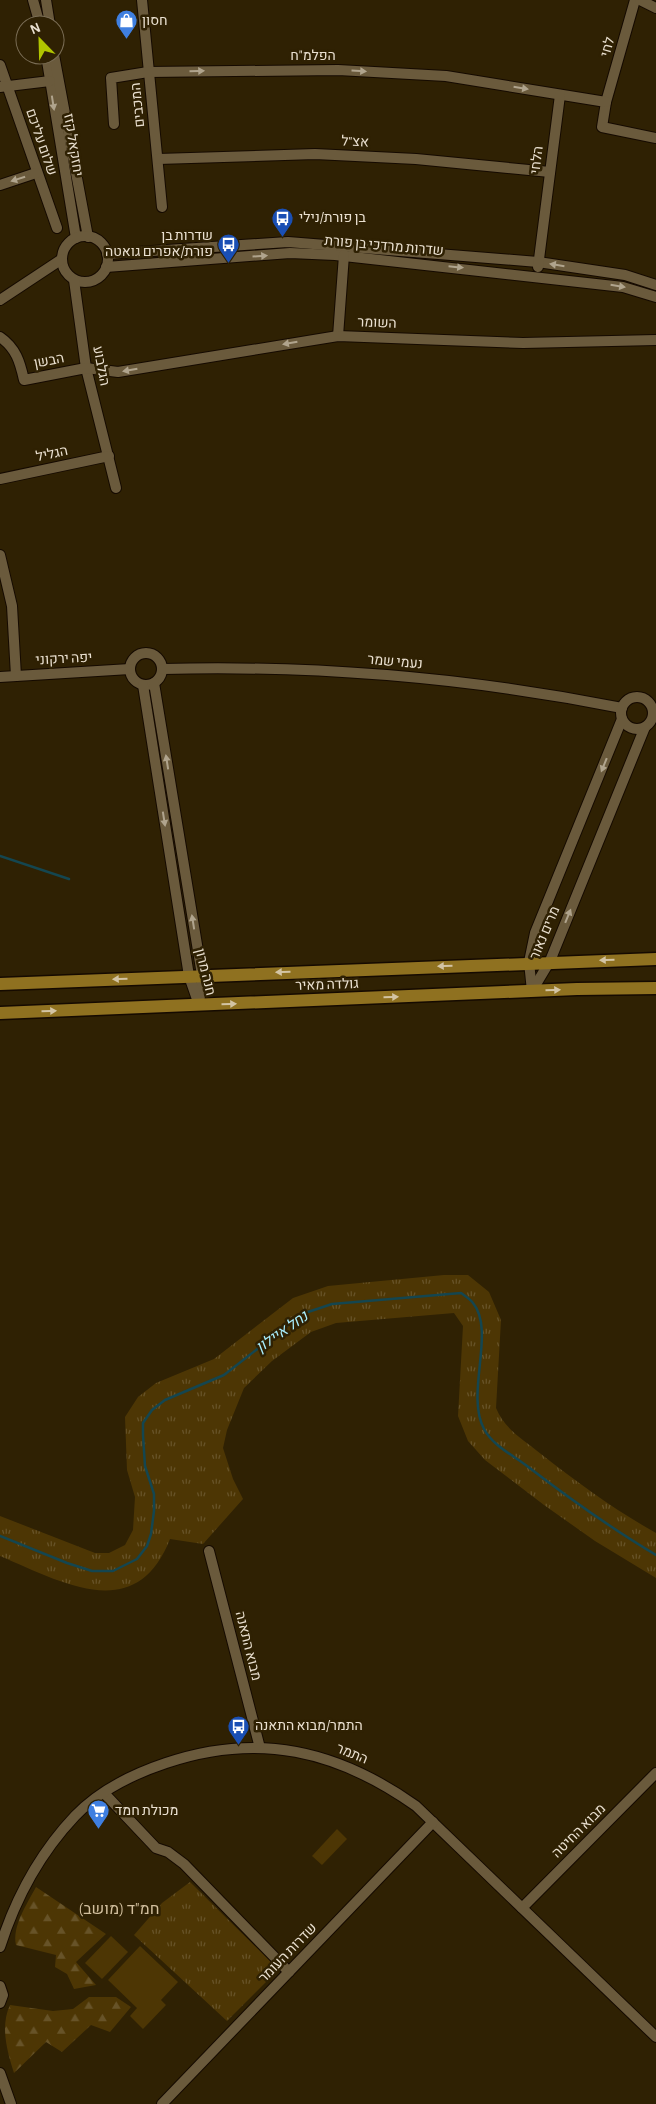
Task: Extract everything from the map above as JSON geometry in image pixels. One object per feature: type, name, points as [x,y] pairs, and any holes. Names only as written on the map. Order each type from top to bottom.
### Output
[{"type":"main road","name":"גולדה מאיר","points":[[0,984],[529,962],[656,959]]},
{"type":"main road","name":"גולדה מאיר","points":[[0,1013],[532,991],[656,988]]},
{"type":"street","points":[[33,0],[37,15]]},
{"type":"street","points":[[46,0],[48,15]]},
{"type":"street","name":"המכבים","points":[[142,0],[162,207]]},
{"type":"street","name":"לחי","points":[[635,0],[606,102],[602,127],[656,138]]},
{"type":"street","points":[[640,0],[656,8]]},
{"type":"street","name":"שלום עליכם","points":[[0,65],[4,86],[57,228]]},
{"type":"street","name":"יחזקאל קזז","points":[[48,65],[76,238]]},
{"type":"street","name":"יחזקאל קזז","points":[[56,65],[88,237]]},
{"type":"street","name":"הפלמ\"ח","points":[[114,124],[111,78],[148,72],[338,70],[446,76],[560,95]]},
{"type":"street","points":[[4,86],[50,81]]},
{"type":"street","points":[[560,95],[606,102]]},
{"type":"street","name":"הלחי","points":[[536,275],[560,95]]},
{"type":"street","name":"אצ\"ל","points":[[158,159],[315,154],[416,159],[550,172]]},
{"type":"street","points":[[0,185],[36,173]]},
{"type":"street","points":[[88,237],[100,242],[107,254],[106,268],[93,281],[74,280],[66,273],[62,258],[66,246],[76,238],[88,237]]},
{"type":"street","name":"שדרות מרדכי בן פורת","points":[[107,254],[288,242],[538,262],[625,275],[656,285]]},
{"type":"street","name":"שדרות מרדכי בן פורת","points":[[106,268],[290,254],[344,255],[536,275],[623,287],[656,297]]},
{"type":"street","points":[[338,336],[344,255]]},
{"type":"street","points":[[0,300],[62,258]]},
{"type":"street","name":"הגלבוע","points":[[74,280],[86,368],[116,488]]},
{"type":"street","name":"השומר","points":[[100,372],[118,372],[338,336],[523,343],[656,340]]},
{"type":"street","name":"הבשן","points":[[0,337],[10,344],[14,350],[20,363],[24,380],[86,368],[100,372]]},
{"type":"street","name":"הגליל","points":[[0,479],[109,456]]},
{"type":"street","points":[[1,558],[12,606],[16,676]]},
{"type":"street","points":[[146,652],[158,657],[163,669],[162,675],[154,683],[143,684],[135,681],[130,669],[135,658],[146,652]]},
{"type":"street","name":"נעמי שמר","points":[[163,669],[219,668],[331,671],[431,679],[560,695],[622,708]]},
{"type":"street","name":"יפה ירקוני","points":[[0,677],[130,669]]},
{"type":"street","name":"חנה מרון","points":[[154,683],[202,976],[199,1005]]},
{"type":"street","name":"חנה מרון","points":[[143,684],[189,976],[199,1005]]},
{"type":"street","points":[[637,696],[649,701],[655,713],[653,719],[645,727],[631,728],[622,719],[622,708],[626,701],[637,696]]},
{"type":"street","name":"מרים נאור","points":[[532,991],[529,962],[535,933],[622,719]]},
{"type":"street","name":"מרים נאור","points":[[532,991],[550,962],[645,727]]},
{"type":"street","name":"מבוא התאנה","points":[[209,1551],[260,1748]]},
{"type":"street","name":"התמר","points":[[0,1947],[17,1904],[43,1858],[76,1815],[104,1793],[136,1775],[176,1760],[229,1748],[301,1751],[352,1768],[396,1791],[433,1822],[656,2037]]},
{"type":"street","name":"מבוא החיטה","points":[[522,1908],[656,1774]]},
{"type":"street","points":[[104,1793],[156,1848],[168,1852],[184,1864],[289,1972]]},
{"type":"street","name":"שדרות העומר","points":[[162,2104],[433,1822]]},
{"type":"street","points":[[0,2003],[4,1995],[1,1986]]},
{"type":"street","points":[[0,2073],[11,2104]]},
{"type":"green space","points":[[444,1275],[468,1275],[489,1292],[501,1320],[496,1408],[504,1422],[521,1439],[583,1486],[656,1533],[656,1578],[595,1541],[544,1505],[485,1460],[468,1441],[458,1416],[463,1326],[454,1313],[336,1323],[311,1332],[272,1361],[244,1388],[227,1430],[223,1448],[233,1479],[243,1499],[203,1544],[170,1539],[155,1566],[138,1582],[118,1589],[96,1590],[48,1577],[0,1556],[0,1516],[95,1553],[109,1553],[125,1545],[133,1530],[135,1497],[127,1470],[125,1417],[138,1397],[156,1383],[214,1359],[293,1298],[328,1286]]},
{"type":"green space","points":[[337,1829],[347,1839],[322,1865],[312,1856]]},
{"type":"green space","points":[[190,1882],[272,1963],[274,1974],[227,2021],[134,1935],[162,1903]]},
{"type":"green space","points":[[36,1887],[106,1934],[76,1962],[96,1985],[74,1989],[67,1974],[55,1967],[56,1955],[16,1945],[15,1938],[18,1923]]},
{"type":"green space","points":[[111,1936],[128,1952],[102,1979],[85,1963]]},
{"type":"green space","points":[[140,1946],[178,1982],[161,2000],[166,2005],[143,2029],[130,2016],[137,2008],[108,1980]]},
{"type":"green space","points":[[89,1997],[116,1997],[131,2007],[110,2032],[91,2025],[62,2052],[46,2042],[14,2073],[7,2047],[5,2030],[5,2021],[10,2005],[53,2011],[73,2009]]},
{"type":"waterway","points":[[0,856],[69,879]]},
{"type":"waterway","name":"נחל איילון","points":[[0,1536],[92,1571],[113,1571],[137,1559],[147,1546],[151,1534],[154,1511],[154,1494],[145,1466],[143,1435],[143,1423],[152,1410],[165,1400],[224,1375],[302,1314],[332,1304],[461,1293],[473,1303],[479,1315],[482,1329],[478,1398],[479,1414],[488,1435],[504,1450],[574,1501],[656,1555]]},
{"type":"place","name":"חסון","points":[[126,40]]},
{"type":"place","name":"בן פורת/נילי","points":[[283,237]]},
{"type":"place","name":"שדרות בן פורת/אפרים גואטה","points":[[229,263]]},
{"type":"place","name":"התמר/מבוא התאנה","points":[[239,1745]]},
{"type":"place","name":"מכולת חמד","points":[[99,1830]]},
{"type":"district","name":"חמ\"ד (מושב)","points":[[119,1909]]}]
